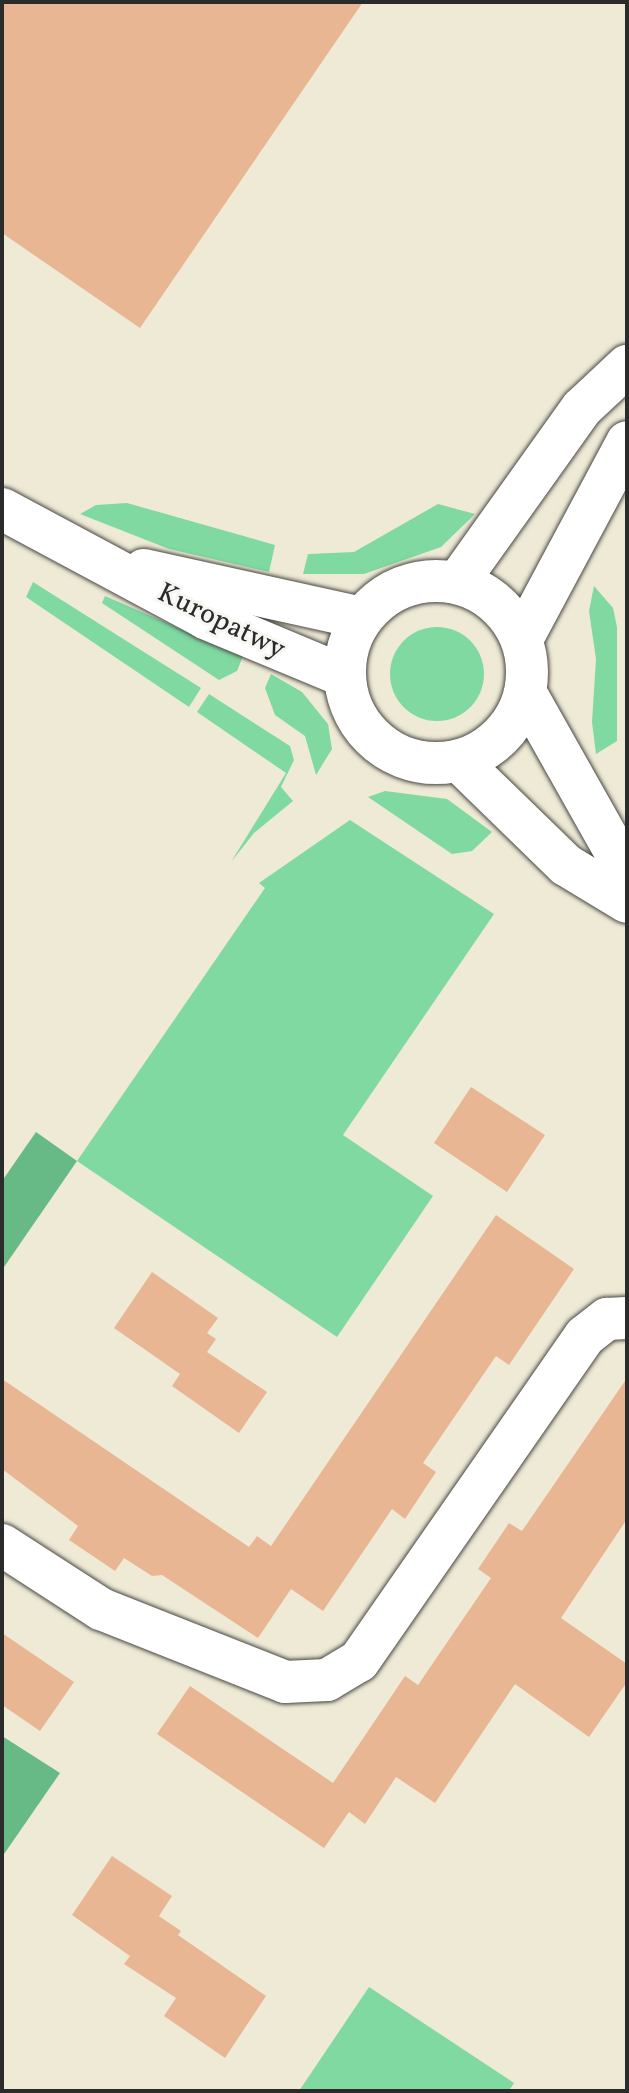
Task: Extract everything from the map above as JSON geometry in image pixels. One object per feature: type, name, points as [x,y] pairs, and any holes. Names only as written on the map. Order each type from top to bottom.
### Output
[{"type":"street","points":[[457,583],[582,408],[627,366]]},
{"type":"street","points":[[522,639],[627,442]]},
{"type":"street","name":"Kuropatwy","points":[[2,509],[205,618],[344,676]]},
{"type":"street","name":"Kuropatwy","points":[[101,561],[362,618]]},
{"type":"street","points":[[528,697],[500,737],[459,761],[433,763],[383,746],[350,703],[344,676],[348,647],[362,618],[403,586],[429,580],[457,583],[482,593],[506,612],[522,639],[528,697],[627,873]]},
{"type":"street","points":[[459,761],[566,865],[627,902]]},
{"type":"street","points":[[2,1545],[101,1609],[285,1682],[327,1680],[359,1661],[585,1336],[607,1319],[627,1318]]},
{"type":"green space","points":[[127,503],[275,545],[269,572],[169,549],[80,514],[96,505]]},
{"type":"green space","points":[[438,504],[475,514],[441,547],[364,574],[303,574],[308,554],[354,552]]},
{"type":"green space","points":[[33,582],[201,688],[189,707],[26,597]]},
{"type":"green space","points":[[594,586],[613,608],[617,627],[617,741],[596,754],[592,722],[596,659],[589,611]]},
{"type":"green space","points":[[105,596],[243,656],[237,671],[219,680],[102,603]]},
{"type":"green space","points":[[437,627],[455,631],[470,641],[480,656],[484,674],[480,692],[470,707],[455,717],[437,721],[419,717],[404,707],[394,692],[390,674],[394,656],[404,641],[419,631]]},
{"type":"green space","points":[[271,674],[302,692],[328,724],[332,749],[316,775],[305,736],[275,715],[265,688]]},
{"type":"green space","points":[[209,694],[290,746],[294,760],[281,787],[293,801],[254,833],[231,862],[286,773],[197,712]]},
{"type":"green space","points":[[385,791],[447,799],[492,832],[472,851],[452,854],[368,797]]},
{"type":"green space","points":[[350,820],[494,914],[343,1135],[433,1196],[337,1337],[77,1161],[265,888],[259,883]]},
{"type":"green space","points":[[36,1132],[77,1161],[2,1270],[2,1181]]},
{"type":"green space","points":[[2,1736],[60,1773],[2,1857]]},
{"type":"green space","points":[[369,1987],[514,2083],[509,2091],[299,2091]]},
{"type":"building","points":[[2,2],[363,2],[140,328],[2,233]]},
{"type":"building","points":[[471,1087],[545,1135],[507,1192],[434,1143]]},
{"type":"building","points":[[496,1215],[574,1269],[509,1365],[496,1356],[423,1463],[436,1472],[405,1519],[392,1509],[323,1611],[291,1589],[258,1638],[162,1575],[152,1576],[124,1558],[115,1571],[69,1540],[78,1526],[2,1469],[2,1379],[249,1547],[257,1536],[271,1546]]},
{"type":"building","points":[[152,1272],[218,1318],[207,1333],[216,1339],[207,1352],[267,1392],[239,1433],[172,1386],[180,1374],[114,1328]]},
{"type":"building","points":[[627,1378],[627,1519],[561,1618],[627,1664],[627,1682],[589,1737],[515,1684],[435,1803],[396,1777],[365,1824],[349,1812],[324,1848],[157,1734],[190,1686],[333,1783],[405,1676],[418,1685],[491,1578],[478,1569],[509,1523],[522,1531]]},
{"type":"building","points":[[2,1633],[74,1682],[40,1731],[2,1705]]},
{"type":"building","points":[[112,1856],[172,1896],[159,1916],[181,1931],[178,1935],[266,1996],[225,2058],[164,2016],[176,1998],[124,1964],[130,1956],[72,1915]]}]
